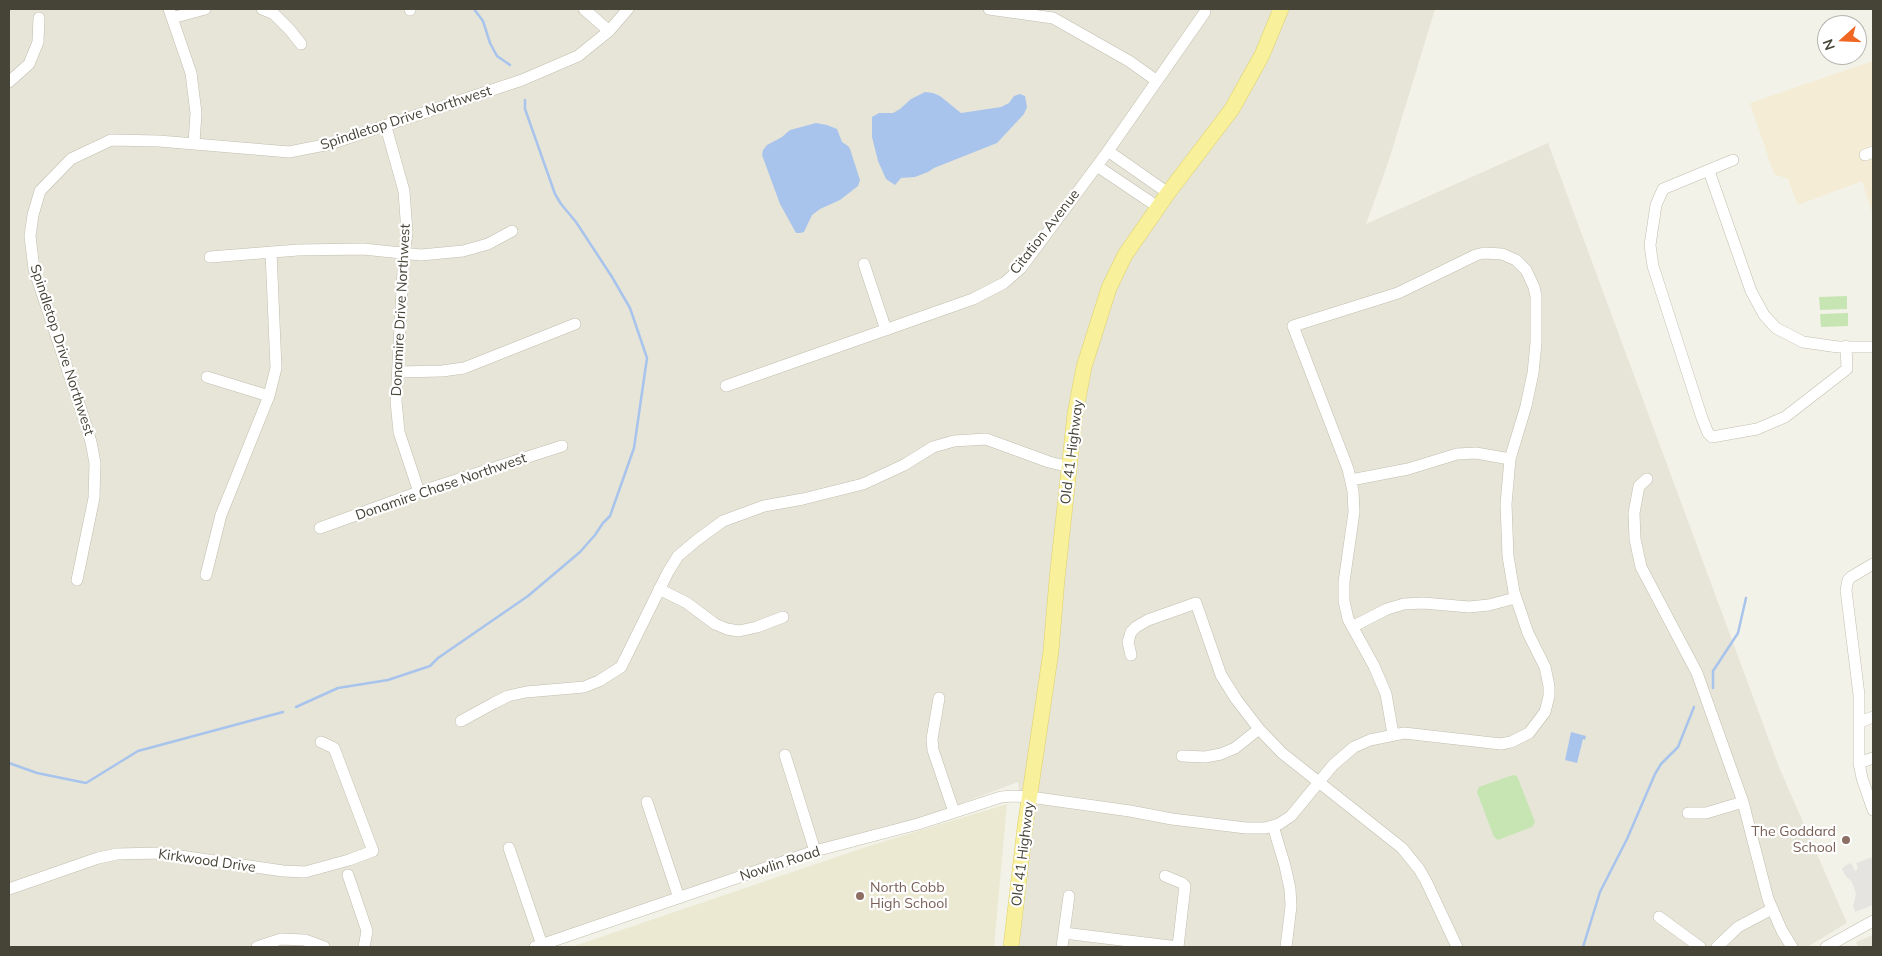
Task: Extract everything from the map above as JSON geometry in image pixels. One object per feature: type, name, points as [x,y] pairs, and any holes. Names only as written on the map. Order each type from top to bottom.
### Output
[{"type":"main road","name":"Old 41 Highway","points":[[1011,947],[1051,651],[1057,579],[1076,414],[1084,367],[1109,288],[1125,255],[1168,193],[1212,137],[1246,85],[1262,55],[1281,9]]},
{"type":"street","points":[[194,143],[196,113],[191,73],[171,13],[206,9]]},
{"type":"street","points":[[262,9],[274,14],[301,44]]},
{"type":"street","points":[[584,9],[609,31]]},
{"type":"street","name":"Spindletop Drive Northwest","points":[[77,580],[94,498],[95,463],[85,422],[34,270],[30,236],[33,215],[40,191],[71,159],[111,140],[194,143],[289,152],[330,144],[386,127],[522,80],[570,60],[578,56],[609,31],[628,9]]},
{"type":"street","points":[[989,9],[1053,18],[1129,61],[1157,81]]},
{"type":"street","name":"Citation Avenue","points":[[726,386],[973,300],[1004,283],[1021,268],[1097,166],[1205,12]]},
{"type":"street","points":[[9,82],[29,64],[38,42],[40,18]]},
{"type":"street","name":"Donamire Drive Northwest","points":[[386,127],[404,191],[407,233],[404,253],[396,401],[399,432],[419,492]]},
{"type":"street","points":[[1108,151],[1168,193]]},
{"type":"street","points":[[1734,160],[1663,189],[1656,205],[1650,245],[1653,266],[1708,433],[1712,437],[1756,429],[1785,417],[1847,368],[1846,346]]},
{"type":"street","points":[[1097,166],[1158,207]]},
{"type":"street","points":[[1709,171],[1750,290],[1764,314],[1776,328],[1803,342],[1873,347]]},
{"type":"street","points":[[210,257],[272,252],[362,249],[421,255],[463,251],[488,244],[512,231]]},
{"type":"street","points":[[206,574],[221,515],[268,396],[276,368],[272,252]]},
{"type":"street","points":[[1286,947],[1291,906],[1290,889],[1273,826],[1285,820],[1296,811],[1333,765],[1354,747],[1370,740],[1394,734],[1417,734],[1500,744],[1522,737],[1536,726],[1548,705],[1549,686],[1545,667],[1528,632],[1515,598],[1508,556],[1506,504],[1510,459],[1530,391],[1536,343],[1534,287],[1526,270],[1516,260],[1502,254],[1476,254],[1398,293],[1293,326],[1344,456],[1351,480],[1353,522],[1343,592],[1345,610],[1380,680],[1388,704],[1394,734]]},
{"type":"street","points":[[864,264],[886,330]]},
{"type":"street","points":[[398,372],[442,371],[464,368],[575,324]]},
{"type":"street","points":[[207,378],[268,396]]},
{"type":"street","points":[[461,721],[508,696],[526,692],[584,687],[620,667],[678,556],[723,521],[764,506],[803,500],[863,484],[904,466],[934,447],[954,441],[986,439],[1049,462],[1070,467]]},
{"type":"street","name":"Donamire Chase Northwest","points":[[320,528],[419,492],[562,446]]},
{"type":"street","points":[[1351,480],[1408,469],[1457,454],[1476,453],[1510,459]]},
{"type":"street","points":[[1647,479],[1639,486],[1634,513],[1635,539],[1641,567],[1697,673],[1744,802],[1772,908],[1782,931],[1792,947]]},
{"type":"street","points":[[1873,564],[1851,576],[1846,590],[1859,695],[1859,763],[1873,810]]},
{"type":"street","points":[[660,589],[687,603],[715,624],[727,629],[739,631],[757,627],[783,617]]},
{"type":"street","points":[[1352,627],[1387,609],[1404,604],[1423,603],[1469,607],[1489,605],[1515,598]]},
{"type":"street","points":[[1131,655],[1128,642],[1131,632],[1136,627],[1148,620],[1196,603],[1221,675],[1258,729],[1282,753],[1392,838],[1412,859],[1426,880],[1457,947]]},
{"type":"street","points":[[939,698],[932,739],[933,750],[954,812]]},
{"type":"street","points":[[1860,722],[1873,717]]},
{"type":"street","points":[[1182,756],[1205,757],[1221,754],[1235,748],[1258,729]]},
{"type":"street","name":"Kirkwood Drive","points":[[9,889],[80,864],[117,854],[160,853],[283,871],[305,872],[349,860],[372,851],[334,748],[321,742]]},
{"type":"street","points":[[785,755],[815,851]]},
{"type":"street","points":[[1859,763],[1873,758]]},
{"type":"street","name":"Nowlin Road","points":[[538,946],[815,851],[918,824],[1001,796],[1130,810],[1172,819],[1246,828],[1273,826]]},
{"type":"street","points":[[647,802],[679,898]]},
{"type":"street","points":[[1688,814],[1706,813],[1744,802]]},
{"type":"street","points":[[509,848],[538,946]]},
{"type":"street","points":[[348,875],[367,931],[364,947]]},
{"type":"street","points":[[1064,933],[1178,947],[1185,886],[1165,876]]},
{"type":"street","points":[[1062,947],[1069,896]]},
{"type":"street","points":[[1717,947],[1738,927],[1772,908]]},
{"type":"street","points":[[1659,917],[1700,947]]},
{"type":"street","points":[[1826,947],[1873,921]]},
{"type":"street","points":[[257,947],[281,939],[305,940],[324,947]]},
{"type":"shaded area","points":[[9,9],[1435,9],[1389,160],[1366,224],[1548,143],[1779,767],[1847,923],[1807,947],[1004,947],[1022,817],[1018,782],[944,810],[535,947],[9,947]]},
{"type":"shaded area","points":[[1873,61],[1873,215],[1862,181],[1798,205],[1788,179],[1774,174],[1750,103],[1861,65],[1867,65],[1867,63]]},
{"type":"shaded area","name":"North Cobb High School","points":[[1007,804],[994,947],[571,947],[872,845]]},
{"type":"shaded area","points":[[1873,857],[1873,905],[1855,912],[1853,906],[1856,894],[1852,882],[1844,874],[1842,868],[1851,863],[1855,871],[1858,869],[1856,863]]},
{"type":"shaded area","points":[[1873,935],[1873,947],[1858,947],[1856,942]]},
{"type":"green space","points":[[1847,296],[1847,309],[1820,310],[1819,297]]},
{"type":"green space","points":[[1848,313],[1848,326],[1821,327],[1820,314]]},
{"type":"green space","points":[[1513,775],[1517,776],[1535,822],[1532,827],[1498,840],[1494,837],[1477,792],[1479,787]]},
{"type":"water","points":[[925,92],[940,96],[961,113],[1001,107],[1009,103],[1014,96],[1020,94],[1025,96],[1027,107],[1024,114],[997,143],[915,177],[901,178],[895,185],[886,179],[878,161],[872,137],[872,117],[879,113],[893,113],[911,99]]},
{"type":"water","points":[[816,123],[837,129],[842,142],[850,149],[860,180],[858,186],[840,200],[820,209],[812,215],[804,232],[796,233],[780,204],[762,155],[767,145],[790,130]]},
{"type":"water","points":[[1571,732],[1586,736],[1585,740],[1583,739],[1577,763],[1565,760]]},
{"type":"waterway","points":[[474,9],[483,21],[490,43],[497,56],[510,65]]},
{"type":"waterway","points":[[296,707],[338,688],[388,680],[430,666],[438,658],[528,596],[580,552],[610,516],[634,448],[647,358],[630,308],[576,222],[555,194],[525,109],[525,100]]},
{"type":"waterway","points":[[1713,688],[1713,671],[1738,633],[1746,598]]},
{"type":"waterway","points":[[1583,947],[1600,892],[1627,839],[1655,774],[1661,764],[1678,747],[1694,707]]},
{"type":"waterway","points":[[9,763],[37,773],[86,783],[138,751],[283,712]]},
{"type":"place","name":"The Goddard School","points":[[1846,840]]},
{"type":"place","name":"North Cobb High School","points":[[860,896]]}]
